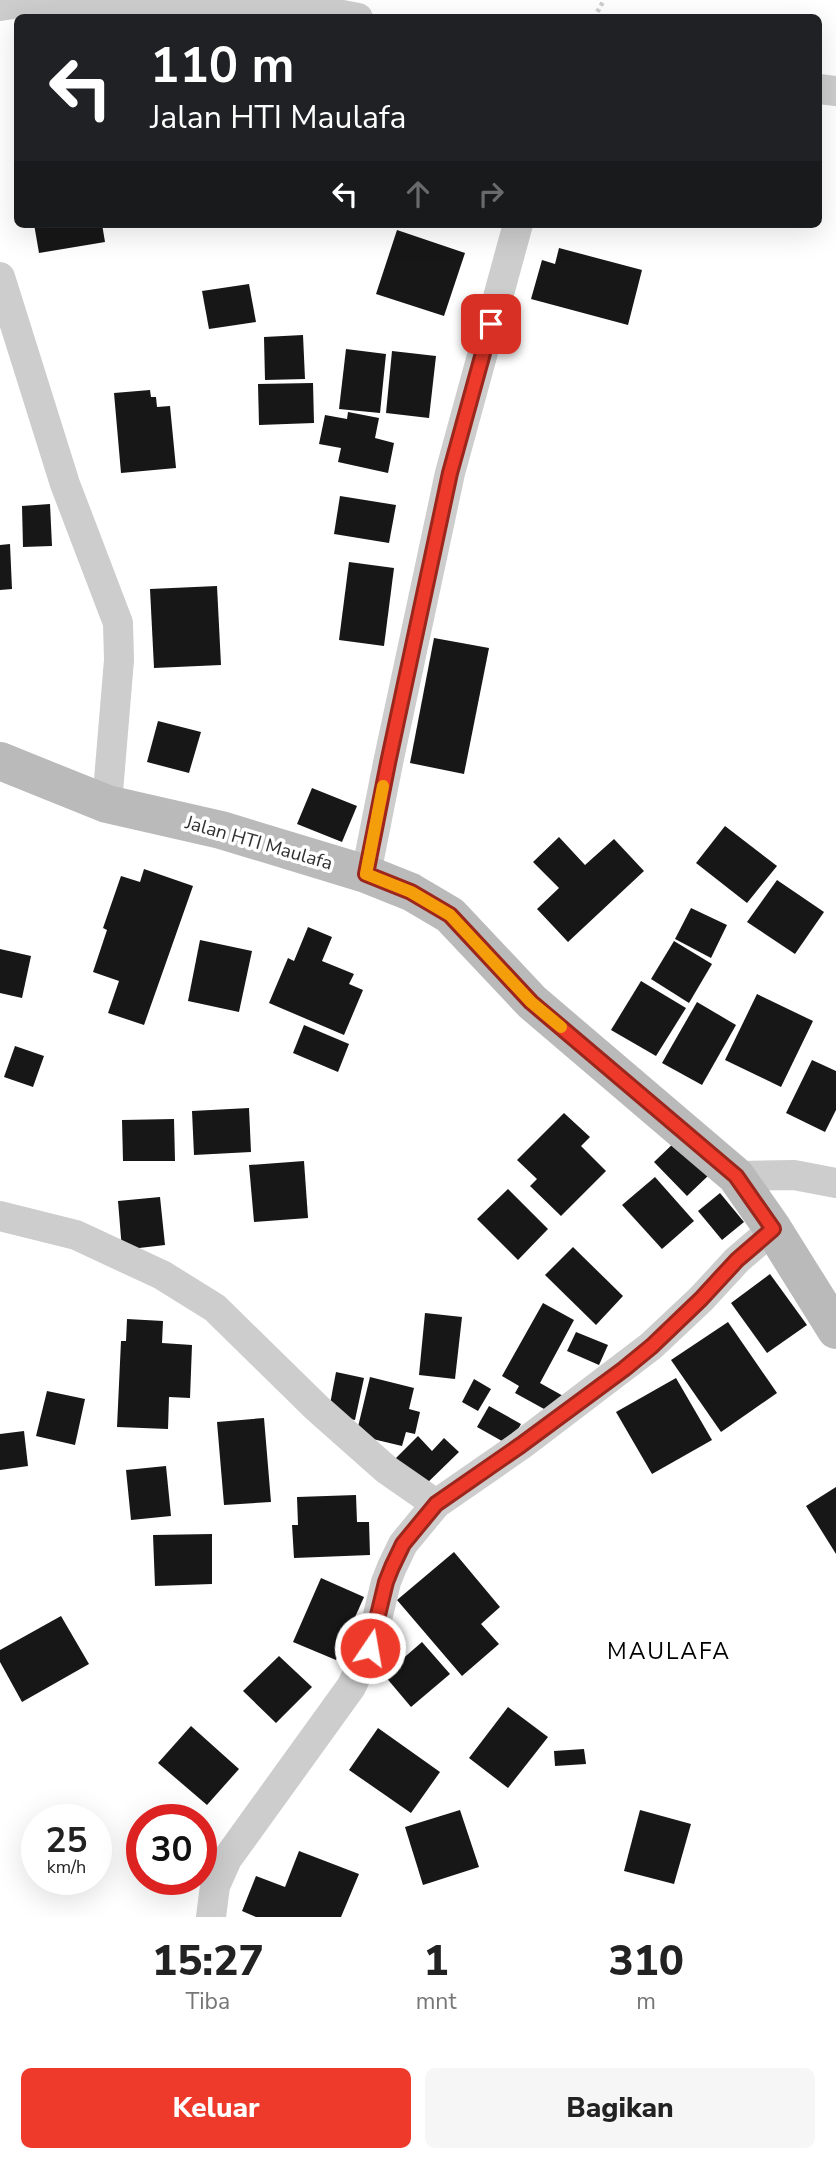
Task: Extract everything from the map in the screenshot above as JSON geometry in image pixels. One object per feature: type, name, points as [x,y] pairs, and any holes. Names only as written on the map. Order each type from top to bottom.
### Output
[{"type":"street","points":[[0,6],[20,3],[162,0],[296,6],[337,14]]},
{"type":"street","points":[[366,874],[450,473],[517,228]]},
{"type":"street","points":[[0,277],[65,484],[118,623],[119,660],[107,804]]},
{"type":"street","name":"Jalan HTI Maulafa","points":[[0,761],[107,804],[221,830],[366,874],[411,892],[450,915],[531,1002],[736,1176],[773,1229],[836,1330]]},
{"type":"street","points":[[736,1176],[794,1175],[836,1183]]},
{"type":"street","points":[[0,1216],[76,1235],[162,1275],[215,1308],[387,1470],[436,1504]]},
{"type":"street","points":[[211,1917],[215,1886],[227,1860],[351,1687],[370,1648],[386,1582],[403,1544],[436,1504],[521,1445],[652,1346],[737,1260],[773,1229]]},
{"type":"building","points":[[35,228],[103,228],[105,242],[39,253]]},
{"type":"building","points":[[397,230],[465,253],[444,316],[376,294]]},
{"type":"building","points":[[559,248],[642,270],[628,325],[531,299],[542,260],[555,264]]},
{"type":"building","points":[[249,284],[256,322],[209,329],[202,291]]},
{"type":"building","points":[[303,335],[305,379],[265,380],[264,337]]},
{"type":"building","points":[[346,349],[386,354],[380,413],[339,409]]},
{"type":"building","points":[[392,351],[436,356],[429,418],[386,413]]},
{"type":"building","points":[[313,383],[314,423],[259,425],[258,384]]},
{"type":"building","points":[[150,390],[151,397],[156,397],[157,407],[170,406],[176,468],[121,473],[114,393]]},
{"type":"building","points":[[348,412],[379,418],[375,438],[394,443],[388,473],[338,462],[341,448],[319,444],[325,415],[347,419]]},
{"type":"building","points":[[340,496],[396,505],[389,543],[334,534]]},
{"type":"building","points":[[50,504],[52,546],[23,547],[22,506]]},
{"type":"building","points":[[10,544],[12,589],[0,590],[0,545]]},
{"type":"building","points":[[349,562],[394,568],[384,646],[339,640]]},
{"type":"building","points":[[217,586],[221,665],[154,668],[150,589]]},
{"type":"building","points":[[434,638],[489,648],[464,774],[410,763]]},
{"type":"building","points":[[158,721],[201,732],[189,773],[147,762]]},
{"type":"building","points":[[312,788],[357,806],[342,842],[297,824]]},
{"type":"building","points":[[725,826],[777,866],[747,903],[696,863]]},
{"type":"building","points":[[559,837],[585,865],[614,839],[644,871],[568,942],[537,909],[559,888],[533,862]]},
{"type":"building","points":[[144,869],[193,886],[144,1025],[108,1013],[119,981],[93,972],[107,930],[103,928],[121,876],[140,882]]},
{"type":"building","points":[[777,880],[824,912],[795,954],[747,922]]},
{"type":"building","points":[[691,908],[727,925],[711,958],[675,939]]},
{"type":"building","points":[[308,927],[332,937],[322,961],[354,974],[349,984],[363,990],[344,1035],[269,1003],[288,958],[294,961]]},
{"type":"building","points":[[200,940],[252,951],[239,1012],[188,1001]]},
{"type":"building","points":[[674,941],[712,964],[689,1003],[651,979]]},
{"type":"building","points":[[0,949],[31,956],[22,998],[0,993]]},
{"type":"building","points":[[641,981],[686,1008],[656,1056],[611,1030]]},
{"type":"building","points":[[757,994],[813,1021],[781,1087],[725,1060]]},
{"type":"building","points":[[697,1002],[736,1025],[702,1085],[662,1063]]},
{"type":"building","points":[[304,1025],[349,1044],[338,1072],[293,1053]]},
{"type":"building","points":[[15,1046],[44,1056],[33,1087],[4,1077]]},
{"type":"building","points":[[812,1060],[836,1071],[836,1110],[825,1132],[786,1113]]},
{"type":"building","points":[[249,1108],[251,1152],[194,1155],[192,1111]]},
{"type":"building","points":[[564,1113],[590,1137],[581,1146],[606,1171],[561,1216],[530,1186],[537,1179],[517,1160]]},
{"type":"building","points":[[174,1119],[175,1161],[123,1161],[122,1120]]},
{"type":"building","points":[[678,1139],[711,1173],[687,1196],[654,1162]]},
{"type":"building","points":[[304,1161],[308,1218],[254,1222],[249,1165]]},
{"type":"building","points":[[655,1177],[694,1221],[662,1249],[622,1205]]},
{"type":"building","points":[[508,1189],[548,1229],[518,1260],[477,1219]]},
{"type":"building","points":[[720,1193],[744,1222],[722,1240],[698,1211]]},
{"type":"building","points":[[160,1197],[165,1245],[122,1250],[118,1201]]},
{"type":"building","points":[[573,1247],[623,1296],[596,1325],[545,1275]]},
{"type":"building","points":[[770,1274],[807,1325],[767,1353],[731,1303]]},
{"type":"building","points":[[543,1303],[574,1320],[540,1383],[565,1397],[555,1415],[515,1393],[519,1386],[502,1376]]},
{"type":"building","points":[[425,1313],[462,1317],[455,1379],[419,1375]]},
{"type":"building","points":[[127,1319],[163,1321],[162,1343],[192,1345],[190,1398],[169,1397],[168,1429],[117,1427],[121,1341],[126,1341]]},
{"type":"building","points":[[728,1322],[777,1393],[721,1432],[671,1360]]},
{"type":"building","points":[[576,1332],[608,1345],[599,1365],[567,1351]]},
{"type":"building","points":[[336,1372],[364,1378],[355,1420],[328,1415]]},
{"type":"building","points":[[370,1377],[414,1388],[409,1409],[420,1412],[415,1434],[406,1432],[402,1446],[356,1435]]},
{"type":"building","points":[[676,1378],[712,1440],[652,1474],[616,1412]]},
{"type":"building","points":[[474,1379],[491,1389],[478,1411],[462,1402]]},
{"type":"building","points":[[47,1391],[85,1399],[75,1445],[36,1436]]},
{"type":"building","points":[[489,1406],[521,1424],[509,1445],[477,1427]]},
{"type":"building","points":[[264,1418],[271,1502],[224,1505],[217,1422]]},
{"type":"building","points":[[24,1431],[28,1466],[0,1470],[0,1434]]},
{"type":"building","points":[[418,1436],[432,1451],[444,1438],[459,1452],[421,1489],[393,1461]]},
{"type":"building","points":[[166,1466],[171,1516],[131,1520],[126,1470]]},
{"type":"building","points":[[836,1487],[836,1554],[806,1506]]},
{"type":"building","points":[[356,1495],[357,1522],[369,1522],[370,1555],[294,1558],[292,1525],[298,1525],[297,1497]]},
{"type":"building","points":[[212,1534],[212,1584],[155,1586],[153,1535]]},
{"type":"building","points":[[454,1552],[500,1607],[481,1624],[499,1644],[462,1676],[397,1600]]},
{"type":"building","points":[[321,1578],[364,1597],[336,1660],[293,1642]]},
{"type":"building","points":[[61,1616],[89,1664],[22,1702],[0,1662],[0,1650]]},
{"type":"building","points":[[422,1642],[450,1674],[411,1707],[384,1675]]},
{"type":"building","points":[[279,1656],[312,1687],[276,1723],[243,1691]]},
{"type":"building","points":[[508,1707],[548,1737],[508,1788],[469,1758]]},
{"type":"building","points":[[191,1726],[239,1769],[206,1804],[158,1763]]},
{"type":"building","points":[[378,1728],[440,1772],[411,1813],[349,1770]]},
{"type":"building","points":[[584,1749],[586,1764],[555,1766],[554,1751]]},
{"type":"building","points":[[460,1810],[479,1867],[423,1885],[405,1827]]},
{"type":"building","points":[[640,1810],[691,1824],[674,1884],[624,1871]]},
{"type":"building","points":[[299,1851],[359,1874],[341,1917],[256,1917],[242,1911],[256,1876],[285,1887]]},
{"type":"slow traffic","points":[[383,786],[366,874],[411,892],[450,915],[531,1002],[561,1027]]},
{"type":"district","name":"MAULAFA","points":[[669,1651]]},
{"type":"route","points":[[370,1648],[392,1567],[403,1544],[436,1504],[624,1369],[652,1346],[737,1260],[773,1229],[736,1176],[531,1002],[450,915],[411,892],[366,874],[450,473],[491,324]]}]
